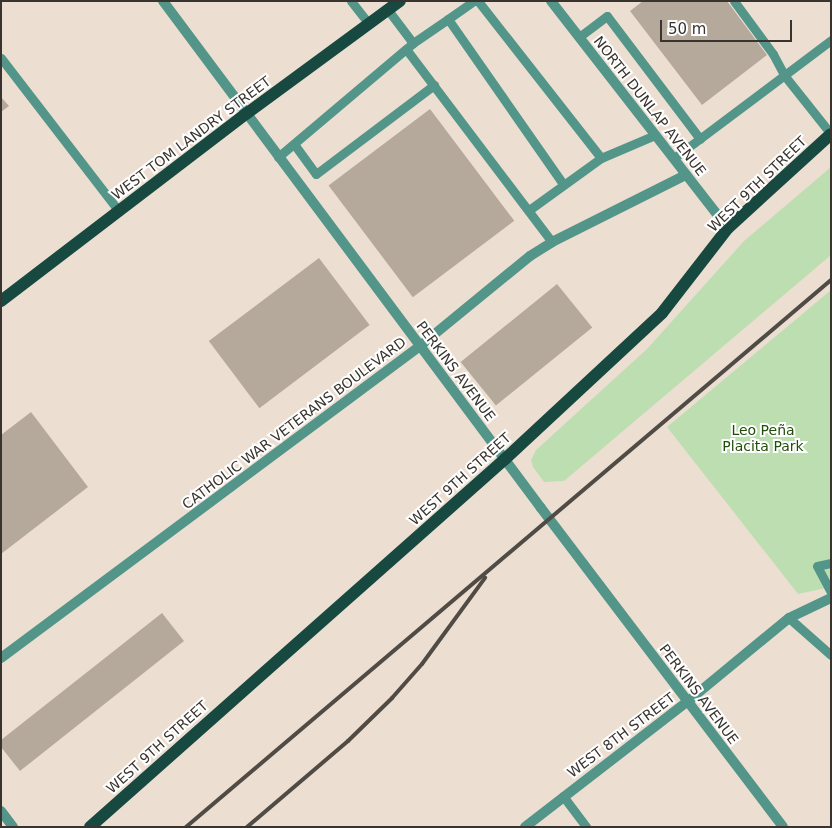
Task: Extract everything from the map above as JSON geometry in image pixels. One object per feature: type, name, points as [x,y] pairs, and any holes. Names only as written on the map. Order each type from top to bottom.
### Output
[{"type":"main road","name":"WEST TOM LANDRY STREET","points":[[1,301],[246,114],[400,1]]},
{"type":"main road","name":"WEST 9TH STREET","points":[[90,827],[505,459],[662,313],[728,228],[831,134]]},
{"type":"street","name":"PERKINS AVENUE","points":[[163,1],[687,702],[783,827]]},
{"type":"street","name":"NORTH DUNLAP AVENUE","points":[[551,1],[728,228]]},
{"type":"street","name":"CATHOLIC WAR VETERANS BOULEVARD","points":[[1,658],[420,346],[530,256],[552,242],[686,175]]},
{"type":"street","name":"WEST 8TH STREET","points":[[525,827],[562,796],[687,702],[789,618],[831,598]]},
{"type":"street","points":[[1,812],[13,827]]},
{"type":"lane","points":[[351,1],[369,24]]},
{"type":"lane","points":[[278,157],[410,46],[474,1]]},
{"type":"lane","points":[[478,1],[601,158]]},
{"type":"lane","points":[[734,1],[773,54],[784,75],[831,134]]},
{"type":"lane","points":[[388,10],[434,85],[552,242]]},
{"type":"lane","points":[[579,37],[606,16],[700,139]]},
{"type":"lane","points":[[448,19],[563,184]]},
{"type":"lane","points":[[674,158],[831,40]]},
{"type":"lane","points":[[1,58],[119,211]]},
{"type":"lane","points":[[294,144],[316,174],[434,85]]},
{"type":"lane","points":[[529,210],[601,158],[655,135]]},
{"type":"lane","points":[[831,563],[817,566],[831,592]]},
{"type":"lane","points":[[789,618],[831,655]]},
{"type":"lane","points":[[562,796],[586,827]]},
{"type":"green space","points":[[831,167],[831,255],[564,481],[544,482],[533,467],[531,460],[536,450],[647,349],[744,241]]},
{"type":"green space","name":"Leo Peña Placita Park","points":[[831,290],[831,587],[798,594],[667,427]]},
{"type":"building","points":[[643,1],[727,1],[767,55],[702,105],[630,11]]},
{"type":"building","points":[[1,97],[9,106],[1,112]]},
{"type":"building","points":[[430,109],[514,221],[413,297],[329,185]]},
{"type":"building","points":[[319,258],[370,325],[259,408],[209,341]]},
{"type":"building","points":[[557,284],[592,328],[496,406],[461,362]]},
{"type":"building","points":[[31,412],[88,487],[1,554],[1,435]]},
{"type":"building","points":[[162,613],[184,641],[20,771],[1,747],[1,740]]},
{"type":"railway","points":[[186,827],[831,280]]},
{"type":"railway","points":[[247,827],[348,741],[392,698],[422,664],[485,578]]}]
